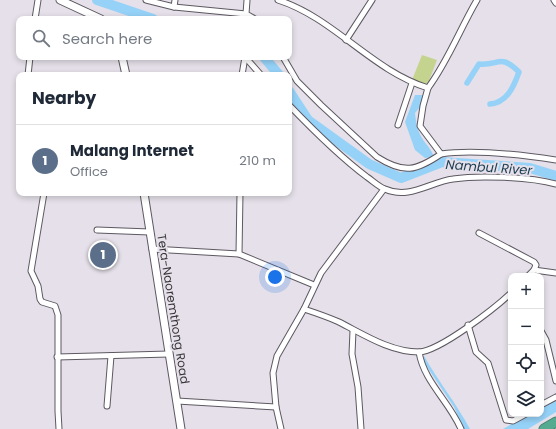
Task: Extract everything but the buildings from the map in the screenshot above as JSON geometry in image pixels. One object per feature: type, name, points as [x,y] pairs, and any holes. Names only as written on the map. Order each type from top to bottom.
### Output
[{"type":"highway","points":[[544,429],[556,422]]},
{"type":"street","points":[[35,16],[38,0]]},
{"type":"street","points":[[60,0],[95,16]]},
{"type":"street","points":[[146,0],[174,7],[246,14],[250,16]]},
{"type":"street","points":[[174,7],[175,0]]},
{"type":"street","points":[[246,14],[247,0]]},
{"type":"street","points":[[278,0],[307,12],[385,68],[412,83],[428,88]]},
{"type":"street","points":[[346,40],[372,0]]},
{"type":"street","points":[[441,154],[420,126],[423,106],[428,88],[442,70],[463,24],[476,0]]},
{"type":"street","points":[[28,72],[30,60]]},
{"type":"street","points":[[123,60],[125,72]]},
{"type":"street","points":[[242,72],[244,60]]},
{"type":"street","points":[[248,60],[258,72]]},
{"type":"street","points":[[285,60],[292,72]]},
{"type":"street","points":[[292,72],[297,81],[321,105],[377,156],[387,163],[398,167],[411,169],[425,164],[441,154],[456,152],[489,153],[556,160]]},
{"type":"street","points":[[398,126],[412,83]]},
{"type":"street","points":[[292,108],[352,166],[384,189],[395,192],[408,192],[449,180],[463,178],[512,179],[556,184]]},
{"type":"street","points":[[281,429],[276,407],[273,373],[275,362],[304,309],[314,285],[321,273],[384,189]]},
{"type":"street","points":[[44,196],[31,271],[38,286],[40,299],[42,302],[55,306],[56,310],[59,429]]},
{"type":"street","name":"Tera-Naoremthong Road","points":[[144,196],[181,429]]},
{"type":"street","points":[[238,254],[240,196]]},
{"type":"street","points":[[97,230],[150,232]]},
{"type":"street","points":[[479,234],[534,262],[536,265],[531,273]]},
{"type":"street","points":[[152,249],[238,254],[314,285]]},
{"type":"street","points":[[534,270],[556,273]]},
{"type":"street","points":[[304,309],[338,322],[353,331],[400,349],[418,352],[432,349],[498,305],[508,296]]},
{"type":"street","points":[[468,326],[476,352],[488,363],[506,420],[513,421],[520,417]]},
{"type":"street","points":[[353,331],[352,354],[358,387],[361,429]]},
{"type":"street","points":[[544,336],[556,381]]},
{"type":"street","points":[[418,352],[424,372],[461,429]]},
{"type":"street","points":[[57,357],[169,354]]},
{"type":"street","points":[[107,406],[111,356]]},
{"type":"street","points":[[544,404],[556,397]]},
{"type":"street","points":[[177,401],[276,407]]},
{"type":"green space","points":[[422,55],[437,60],[427,86],[412,80]]},
{"type":"water","points":[[415,95],[424,95],[421,106],[415,113],[420,135],[434,157],[425,158],[415,150],[405,122]]},
{"type":"water","points":[[424,356],[470,429],[464,429],[454,407],[425,364],[422,357]]},
{"type":"water","points":[[556,398],[556,412],[528,429],[503,429],[524,417],[544,417],[544,405]]},
{"type":"waterway","name":"Nambul River","points":[[97,0],[144,16]]},
{"type":"waterway","name":"Nambul River","points":[[266,60],[276,72]]},
{"type":"waterway","points":[[467,83],[479,64],[503,62],[513,66],[519,72],[509,93],[501,101],[490,104]]},
{"type":"waterway","name":"Nambul River","points":[[292,96],[308,120],[369,164],[401,178],[442,162],[530,168],[556,176]]},
{"type":"place","name":"Malang Internet","points":[[103,255]]}]
